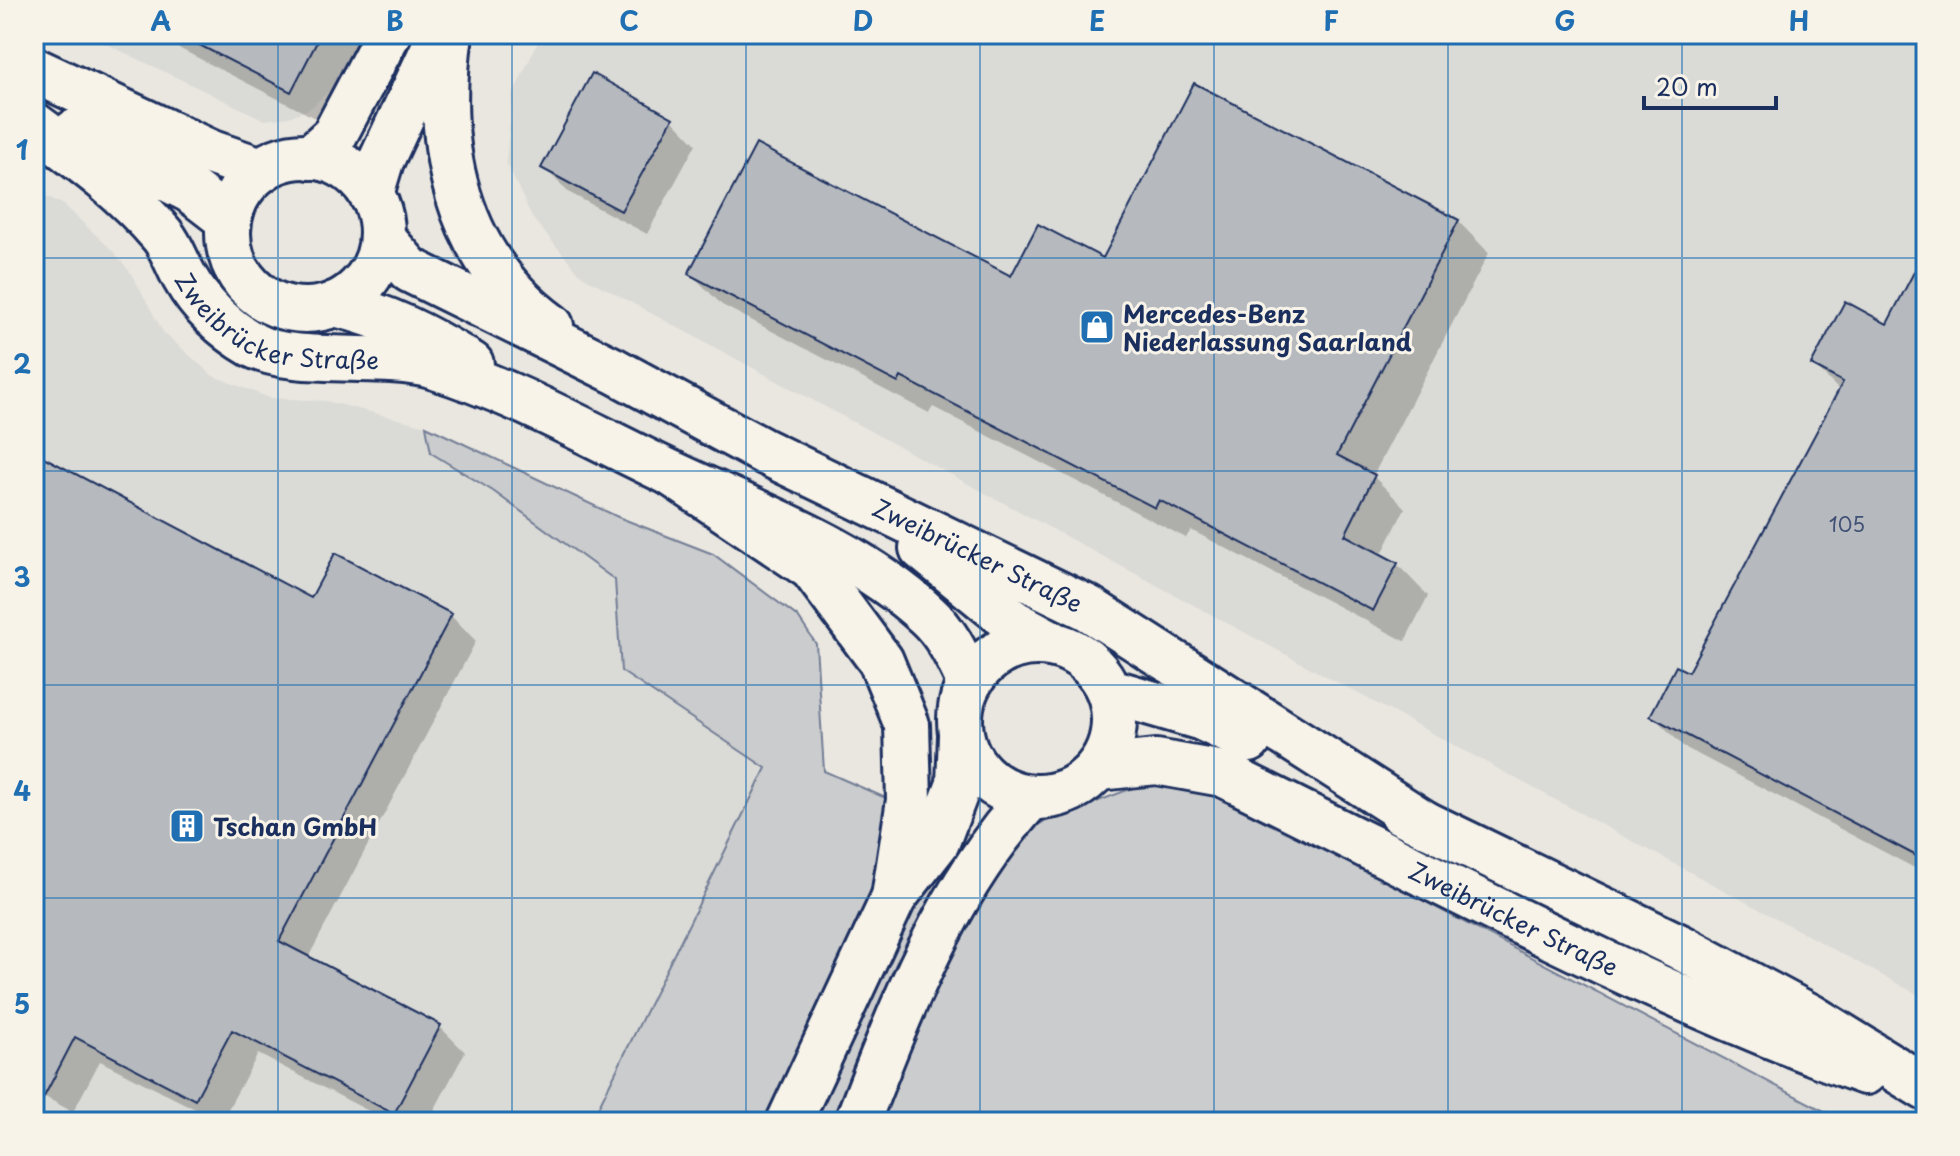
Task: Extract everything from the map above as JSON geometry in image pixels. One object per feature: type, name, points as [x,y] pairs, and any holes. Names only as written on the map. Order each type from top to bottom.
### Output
[{"type":"main road","points":[[311,157],[334,136],[388,34]]},
{"type":"main road","points":[[371,194],[381,161],[440,34]]},
{"type":"main road","points":[[450,34],[443,79],[446,137],[457,200],[481,253],[539,317],[615,371]]},
{"type":"main road","points":[[34,70],[209,152],[261,170]]},
{"type":"main road","points":[[34,111],[190,190],[229,220]]},
{"type":"main road","name":"Zweibrücker Straße","points":[[34,125],[127,197],[165,238],[187,281],[212,315],[255,346],[303,356],[363,357],[430,365],[538,407],[790,528],[872,573],[929,616],[953,647],[969,681]]},
{"type":"main road","points":[[311,157],[335,162],[355,176],[371,194],[380,215],[382,238],[368,278],[335,304],[301,310],[266,300],[248,285],[235,266],[228,243],[229,220],[235,201],[261,170],[285,159],[311,157]]},
{"type":"main road","name":"Zweibrücker Straße","points":[[382,238],[410,270],[615,371],[763,451],[1088,608],[1427,825]]},
{"type":"main road","name":"Zweibrücker Straße","points":[[335,304],[368,312],[425,335],[538,407]]},
{"type":"main road","name":"Zweibrücker Straße","points":[[763,451],[919,546],[1013,622],[1052,643]]},
{"type":"main road","points":[[672,474],[812,568],[881,661],[907,725],[909,800],[894,897]]},
{"type":"main road","points":[[789,1122],[894,897],[937,842],[959,784],[959,717],[969,681],[985,662],[1005,649],[1028,643],[1052,643],[1076,652],[1096,669],[1110,691],[1115,711],[1115,731],[1099,768],[1080,786],[1056,795],[1031,797],[1006,791],[986,778],[970,759],[961,736]]},
{"type":"main road","name":"Zweibrücker Straße","points":[[1110,691],[1202,718],[1680,947],[1811,1017],[1926,1091]]},
{"type":"main road","name":"Zweibrücker Straße","points":[[1099,768],[1156,762],[1223,774],[1640,976],[1803,1050],[1926,1091]]},
{"type":"main road","points":[[857,1122],[887,1043],[935,939],[994,837],[1031,797]]},
{"type":"shaded area","points":[[86,34],[361,34],[330,90],[311,108],[289,117],[265,120]]},
{"type":"shaded area","points":[[542,34],[1926,34],[1926,999],[582,276],[533,219],[506,162],[512,96]]},
{"type":"shaded area","points":[[34,190],[64,205],[114,252],[133,276],[163,332],[213,376],[270,398],[326,401],[426,426],[431,453],[493,491],[616,580],[621,671],[766,768],[591,1122],[34,1122]]},
{"type":"shaded area","points":[[426,426],[618,517],[713,554],[798,617],[816,644],[824,771],[1002,849],[1031,827],[1148,782],[1231,800],[1845,1122],[591,1122],[766,768],[621,671],[615,580],[493,491],[431,453]]},
{"type":"building","points":[[178,34],[321,34],[291,92]]},
{"type":"building","points":[[592,73],[673,118],[621,211],[541,168]]},
{"type":"building","name":"Mercedes-Benz Niederlassung Saarland","points":[[1194,83],[1459,220],[1337,455],[1375,475],[1345,535],[1398,563],[1373,611],[1159,500],[1155,508],[901,377],[898,383],[688,274],[756,144],[1011,276],[1038,224],[1103,258]]},
{"type":"building","points":[[1926,249],[1926,861],[1650,716],[1676,666],[1688,672],[1843,382],[1811,365],[1845,301],[1887,324]]},
{"type":"building","name":"Tschan GmbH","points":[[34,452],[311,598],[335,553],[452,614],[279,941],[441,1025],[394,1114],[232,1030],[195,1100],[75,1037],[34,1116]]},
{"type":"place","name":"Mercedes-Benz Niederlassung Saarland","points":[[1097,327]]},
{"type":"place","name":"Tschan GmbH","points":[[187,826]]}]
